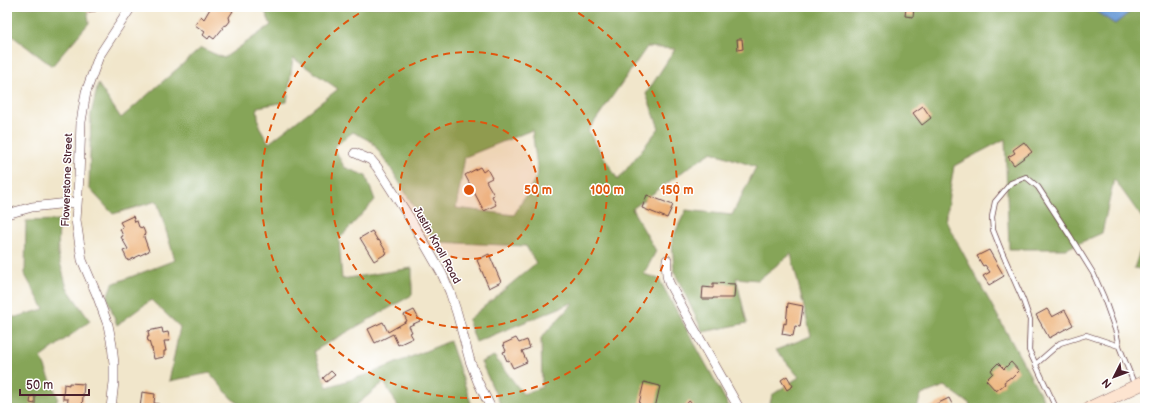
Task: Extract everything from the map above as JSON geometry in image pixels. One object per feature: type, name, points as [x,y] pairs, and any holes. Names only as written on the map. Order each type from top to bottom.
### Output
[{"type":"main road","points":[[1090,408],[1140,384]]},
{"type":"street","name":"Flowerstone Street","points":[[111,408],[114,382],[112,345],[108,325],[82,260],[76,220],[81,122],[86,92],[100,56],[131,7]]},
{"type":"street","name":"Justin Knoll Road","points":[[355,153],[371,160],[377,167],[442,274],[457,313],[470,361],[478,382],[491,408]]},
{"type":"street","points":[[7,214],[32,207],[77,202]]},
{"type":"street","points":[[667,260],[666,276],[669,283],[740,408]]},
{"type":"lane","points":[[1056,408],[1029,350],[1030,320],[993,230],[992,217],[995,202],[1011,182],[1026,177],[1038,187],[1093,273],[1104,298],[1116,332],[1119,346],[1140,384]]},
{"type":"lane","points":[[1036,364],[1060,343],[1086,335],[1119,346]]},
{"type":"green space","points":[[7,7],[87,7],[89,23],[52,66],[7,32]]},
{"type":"green space","points":[[263,7],[1089,7],[1115,24],[1136,7],[1145,7],[1145,222],[1114,179],[1102,233],[1066,249],[1009,249],[1005,139],[954,166],[945,220],[1048,408],[969,408],[970,404],[945,386],[921,395],[917,408],[769,408],[772,395],[799,377],[776,350],[811,336],[791,254],[758,280],[736,278],[747,323],[703,332],[674,271],[672,239],[686,210],[732,215],[756,167],[712,152],[632,209],[656,251],[644,274],[659,279],[730,408],[502,408],[481,362],[494,356],[523,394],[542,387],[541,338],[574,302],[476,342],[468,320],[536,263],[526,246],[435,242],[390,167],[372,142],[353,132],[334,147],[344,167],[366,176],[375,200],[339,239],[342,279],[412,268],[412,295],[314,351],[327,387],[369,374],[450,341],[472,406],[470,408],[399,408],[384,382],[353,408],[245,408],[231,398],[210,373],[169,381],[180,327],[151,300],[117,325],[107,297],[112,284],[175,260],[157,201],[113,214],[89,188],[91,114],[98,84],[121,118],[201,48],[224,58],[271,25]],"holes":[[[647,47],[675,49],[646,94],[659,128],[618,180],[588,131]],[[293,58],[338,89],[269,143],[259,126],[257,107],[287,102]],[[532,130],[538,174],[514,215],[456,208],[465,157]]]},
{"type":"green space","points":[[59,220],[58,255],[67,288],[90,321],[41,357],[58,398],[54,408],[7,408],[7,317],[16,317],[44,309],[25,275],[26,221]]},
{"type":"green space","points":[[1145,237],[1145,270],[1134,268]]},
{"type":"water","points":[[1089,7],[1136,7],[1115,24]]},
{"type":"building","points":[[86,7],[95,7],[96,11],[87,12]]},
{"type":"building","points":[[211,7],[233,7],[231,10],[233,11],[229,17],[230,21],[227,25],[223,26],[214,39],[210,36],[208,39],[203,35],[205,32],[195,25],[201,16],[204,19]]},
{"type":"building","points":[[906,8],[914,8],[913,17],[905,16]]},
{"type":"building","points":[[737,39],[742,39],[743,49],[738,50]]},
{"type":"building","points":[[923,106],[931,118],[922,125],[913,113]]},
{"type":"building","points":[[1024,142],[1032,152],[1014,165],[1008,157],[1015,153],[1013,150]]},
{"type":"building","points":[[480,167],[483,172],[487,169],[492,178],[486,181],[494,195],[492,196],[496,205],[484,211],[465,175]]},
{"type":"building","points":[[647,195],[673,205],[667,218],[642,208]]},
{"type":"building","points":[[133,216],[139,227],[143,228],[145,233],[144,237],[149,251],[128,261],[123,251],[128,249],[121,237],[123,236],[120,229],[123,227],[120,222]]},
{"type":"building","points":[[372,231],[387,253],[374,261],[360,238]]},
{"type":"building","points":[[989,250],[1004,276],[989,285],[983,276],[990,272],[985,265],[983,266],[977,256]]},
{"type":"building","points":[[489,254],[501,282],[489,288],[477,260]]},
{"type":"building","points":[[713,283],[735,284],[734,298],[702,299],[703,287],[713,288]]},
{"type":"building","points":[[788,303],[803,306],[800,327],[795,326],[793,336],[782,334],[784,323],[786,324]]},
{"type":"building","points":[[1047,309],[1052,317],[1065,310],[1073,325],[1049,338],[1036,315]]},
{"type":"building","points":[[414,310],[420,321],[409,326],[412,332],[410,333],[413,338],[398,345],[393,334],[375,343],[368,329],[383,322],[388,332],[407,321],[404,315]]},
{"type":"building","points":[[162,328],[163,333],[168,332],[170,341],[164,341],[166,351],[164,351],[164,357],[154,359],[152,348],[147,337],[149,337],[148,331]]},
{"type":"building","points":[[516,338],[519,343],[527,340],[530,348],[522,351],[527,362],[513,368],[509,360],[507,361],[503,352],[506,351],[503,344]]},
{"type":"building","points":[[1011,362],[1019,371],[1012,378],[1011,377],[1004,382],[1005,384],[996,391],[986,380],[993,373],[991,370],[998,363],[1004,369]]},
{"type":"building","points":[[331,371],[335,375],[326,382],[323,378]]},
{"type":"building","points":[[787,376],[793,386],[787,390],[781,380]]},
{"type":"building","points":[[644,382],[660,386],[655,408],[638,408]]},
{"type":"building","points":[[69,383],[84,384],[82,408],[67,408],[68,399],[63,399],[64,384],[69,385]]},
{"type":"building","points":[[142,392],[155,394],[154,403],[159,404],[159,408],[140,408]]},
{"type":"building","points":[[31,396],[35,396],[35,404],[30,403]]},
{"type":"building","points":[[949,398],[954,408],[928,408]]},
{"type":"building","points":[[689,401],[694,405],[692,408],[687,408],[685,406]]}]
